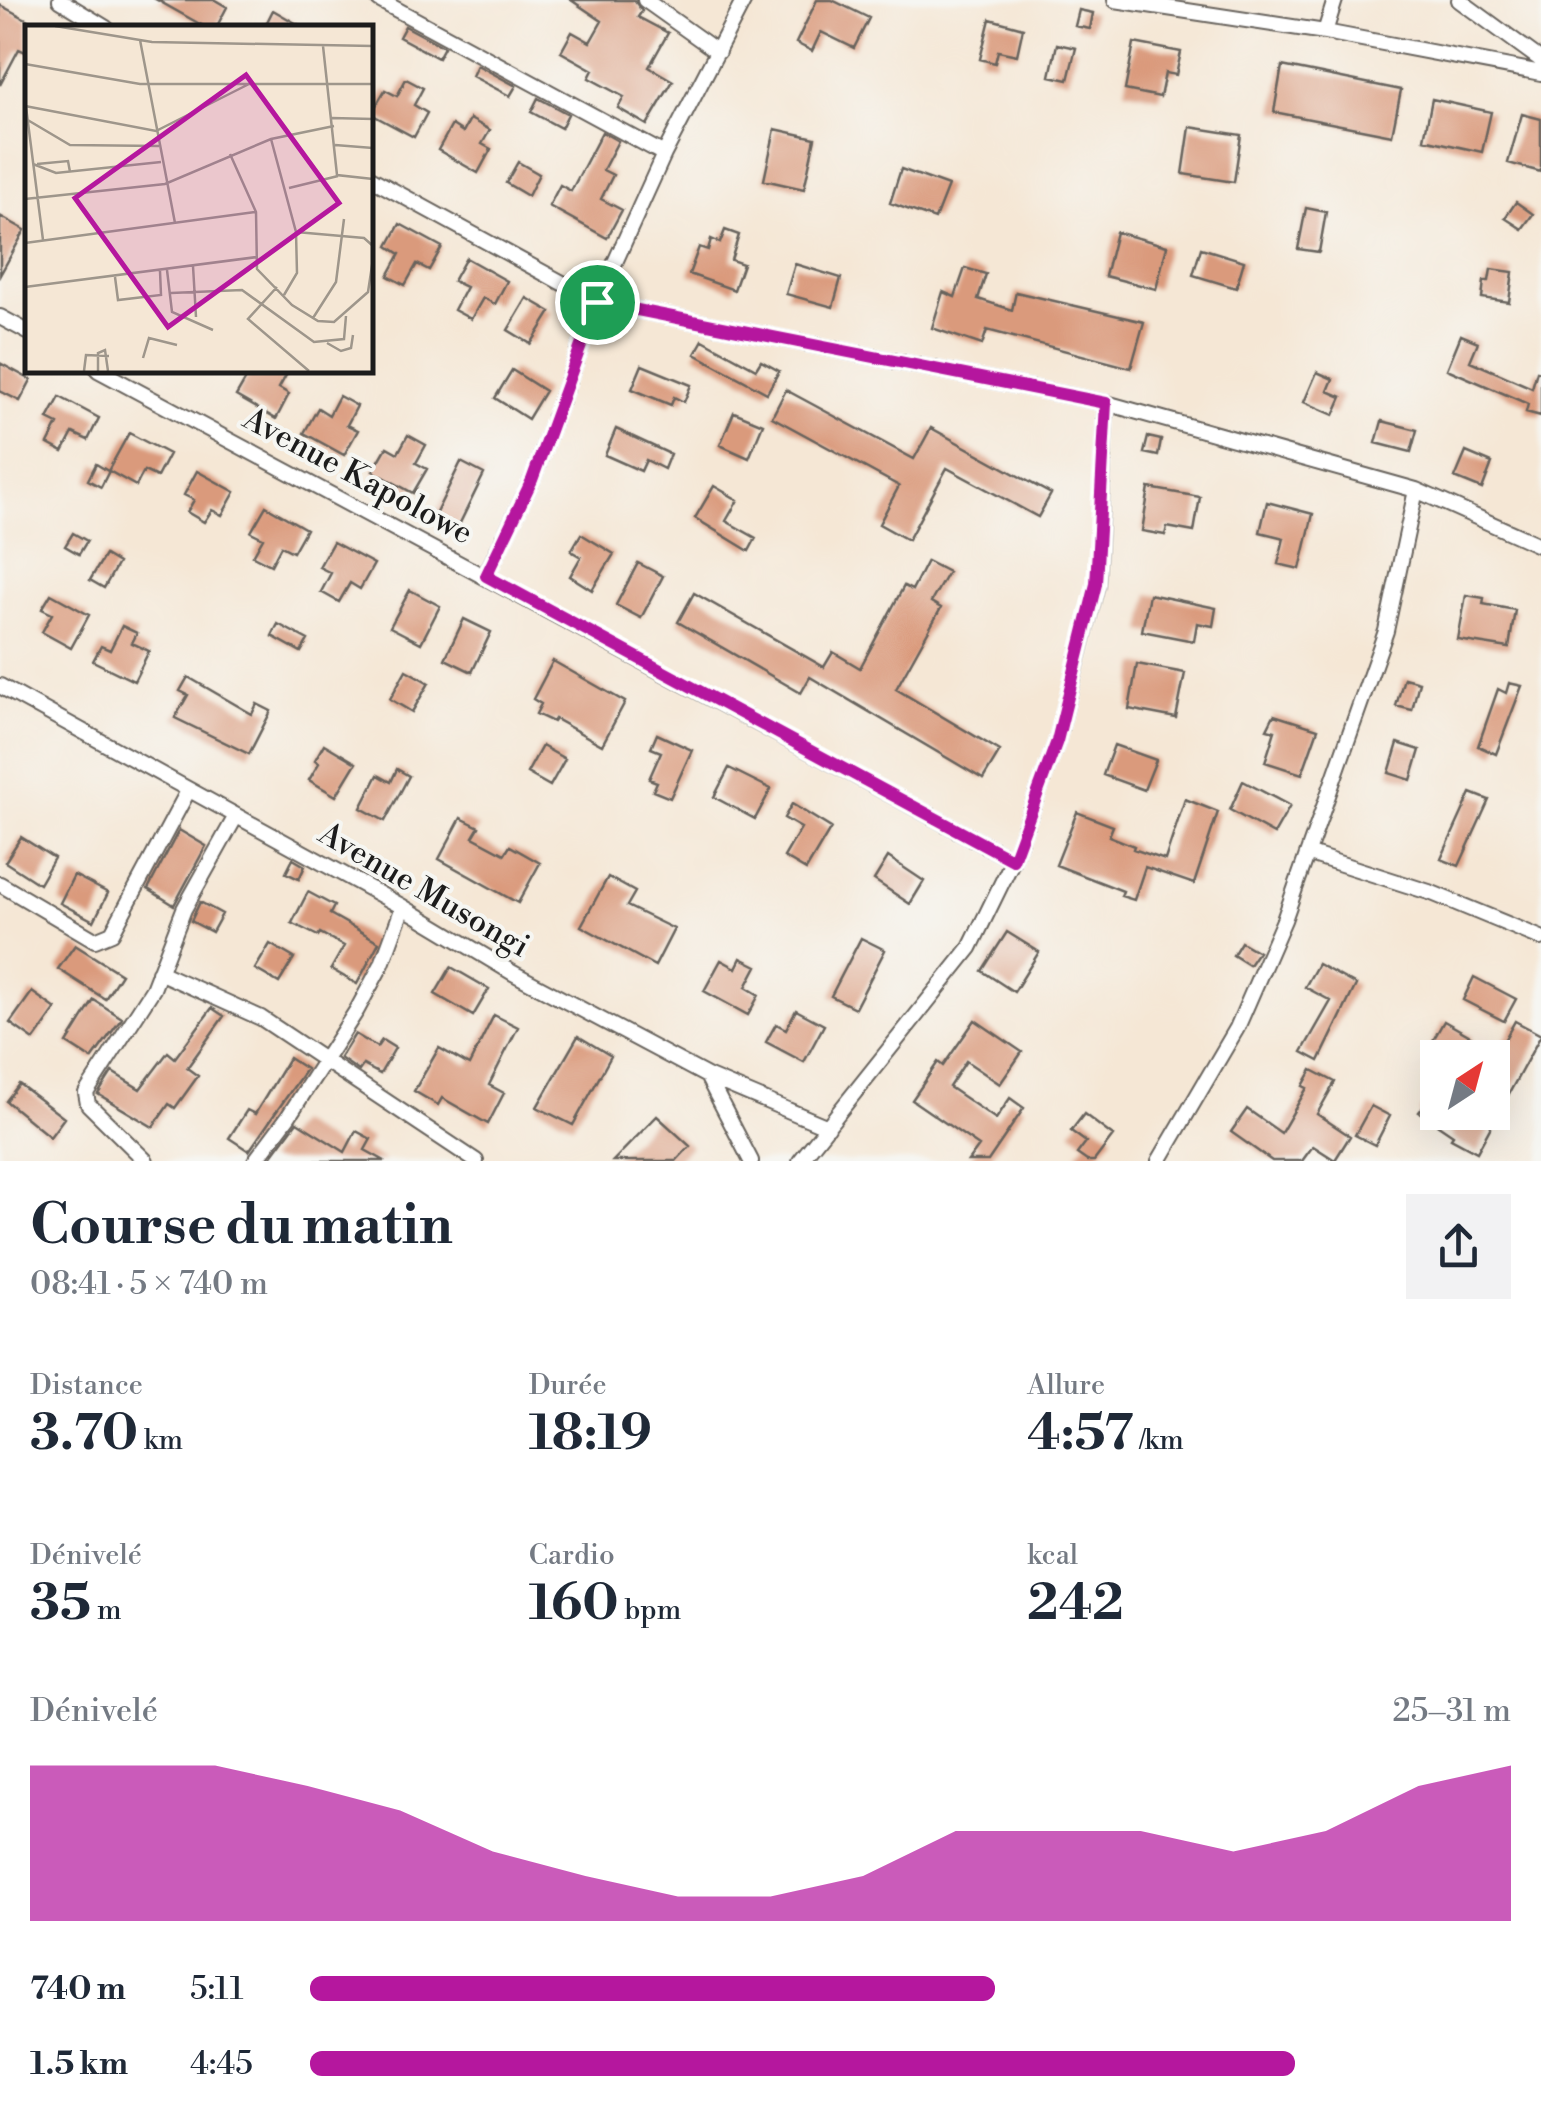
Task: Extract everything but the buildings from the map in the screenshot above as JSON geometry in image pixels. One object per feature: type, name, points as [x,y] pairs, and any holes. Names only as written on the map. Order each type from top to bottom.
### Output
[{"type":"street","points":[[60,0],[101,25]]},
{"type":"street","points":[[379,0],[664,154]]},
{"type":"street","points":[[645,0],[718,52]]},
{"type":"street","points":[[486,576],[532,480],[597,302],[664,154],[744,0]]},
{"type":"street","points":[[1115,0],[1325,32],[1541,74]]},
{"type":"street","points":[[1325,32],[1335,0]]},
{"type":"street","points":[[1459,0],[1541,60]]},
{"type":"street","points":[[372,179],[597,302],[1106,403],[1416,490],[1541,546]]},
{"type":"street","points":[[0,317],[25,330]]},
{"type":"street","name":"Avenue Kapolowe","points":[[102,372],[1013,860]]},
{"type":"street","points":[[800,1161],[970,948],[1013,860],[1057,741],[1096,584],[1106,403]]},
{"type":"street","points":[[1167,1158],[1237,1028],[1310,854],[1386,631],[1416,490]]},
{"type":"street","name":"Avenue Musongi","points":[[0,686],[403,908],[513,973],[707,1076],[828,1127]]},
{"type":"street","points":[[0,884],[95,940],[104,939],[112,933],[188,791]]},
{"type":"street","points":[[146,1161],[88,1104],[86,1093],[153,988],[184,909],[236,816]]},
{"type":"street","points":[[1310,854],[1432,893],[1541,938]]},
{"type":"street","points":[[254,1161],[273,1140],[382,964],[403,908]]},
{"type":"street","points":[[159,972],[261,1018],[476,1161]]},
{"type":"street","points":[[707,1076],[751,1161]]},
{"type":"route","points":[[597,302],[1106,403],[1096,584],[1057,741],[1013,860],[486,576],[532,480],[597,302]]}]
